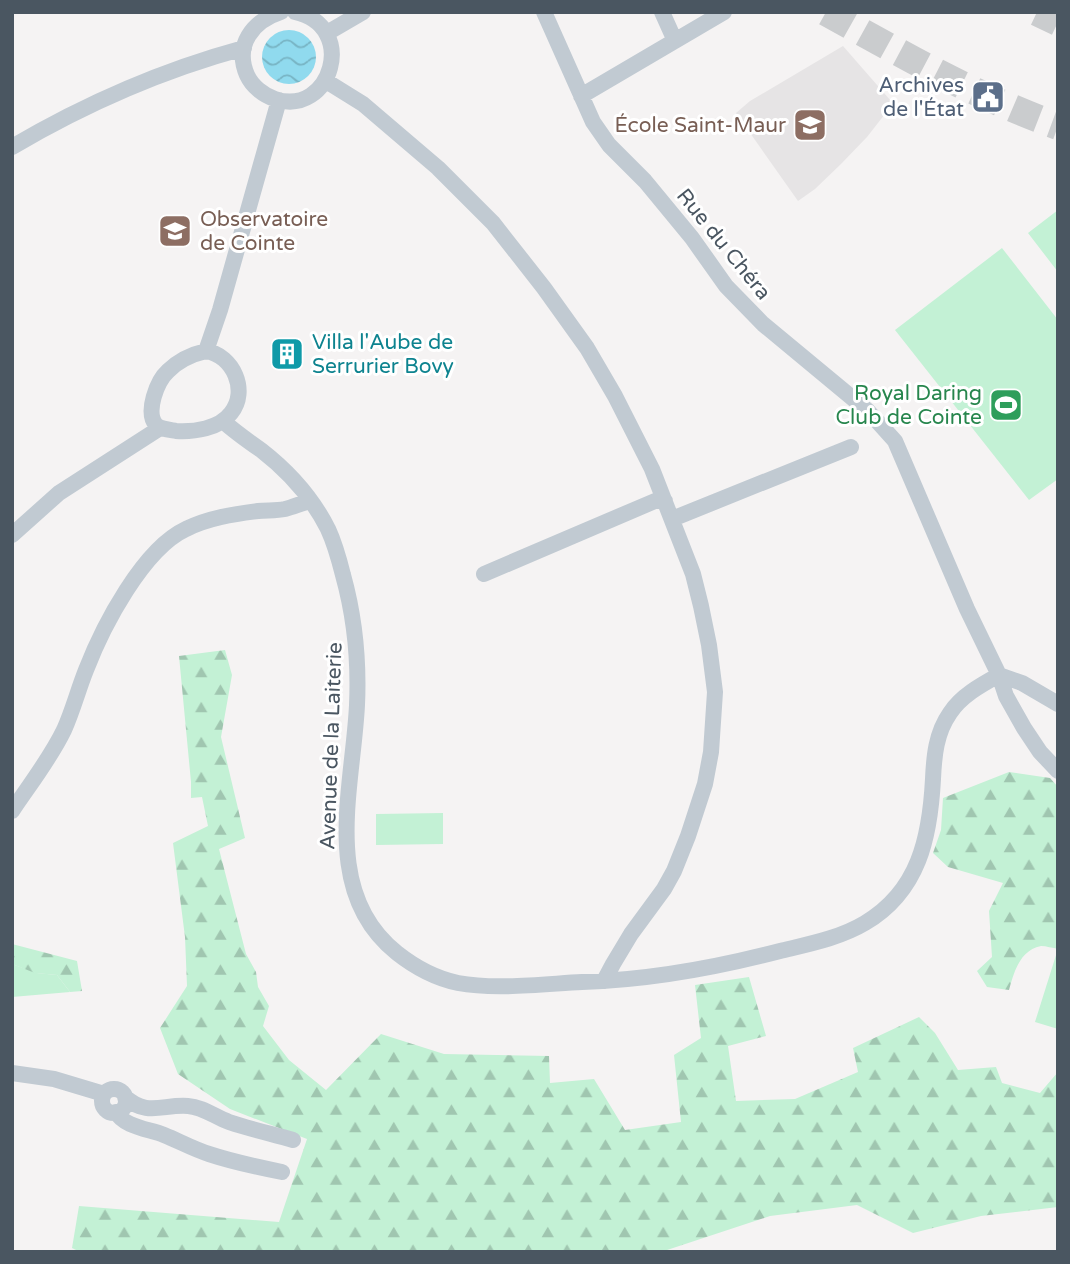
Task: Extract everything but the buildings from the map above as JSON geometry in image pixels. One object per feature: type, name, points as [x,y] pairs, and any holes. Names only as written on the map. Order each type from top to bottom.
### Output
[{"type":"street","points":[[281,12],[268,16],[257,24],[244,48],[244,62],[247,75],[255,87],[279,100],[293,101],[306,97],[326,81],[333,57],[327,33],[309,16],[299,13]]},
{"type":"street","points":[[327,33],[363,12]]},
{"type":"street","name":"Rue du Chéra","points":[[544,12],[593,122],[610,145],[662,201],[726,286],[763,324],[867,411],[895,441],[1006,696],[1040,752],[1058,771]]},
{"type":"street","points":[[662,12],[675,41]]},
{"type":"street","points":[[581,96],[724,12]]},
{"type":"street","points":[[12,147],[81,108],[192,63],[244,48]]},
{"type":"street","points":[[326,81],[363,104],[438,168],[493,223],[544,288],[587,348],[615,396],[652,469],[696,584],[714,671],[715,713],[711,752],[700,801],[674,871],[625,944],[604,981]]},
{"type":"street","points":[[206,351],[279,100]]},
{"type":"street","points":[[215,352],[230,364],[239,387],[237,404],[223,421],[206,429],[177,431],[160,428],[155,424],[152,406],[158,382],[175,365],[197,353],[215,352]]},
{"type":"street","name":"Avenue de la Laiterie","points":[[223,421],[284,470],[310,501],[327,527],[337,551],[355,630],[357,703],[347,843],[350,878],[364,916],[380,938],[418,969],[447,980],[463,984],[504,985],[646,978],[764,956],[850,931],[876,916],[902,890],[917,865],[929,823],[935,750],[943,724],[962,699],[999,676]]},
{"type":"street","points":[[12,535],[59,493],[160,428]]},
{"type":"street","points":[[672,519],[851,447]]},
{"type":"street","points":[[12,811],[56,745],[102,635],[145,564],[167,542],[198,523],[230,515],[284,509],[310,501]]},
{"type":"street","points":[[484,573],[655,501],[665,501]]},
{"type":"street","points":[[999,676],[1022,683],[1058,704]]},
{"type":"street","points":[[12,1073],[54,1079],[104,1094],[113,1089],[122,1092],[133,1105],[141,1108],[197,1107],[229,1122],[293,1140]]},
{"type":"street","points":[[104,1094],[103,1104],[108,1111],[116,1112],[123,1108],[125,1097]]},
{"type":"street","points":[[116,1112],[122,1120],[203,1152],[282,1172]]},
{"type":"shaded area","name":"École Saint-Maur","points":[[843,46],[892,105],[841,164],[798,201],[736,113],[750,101]]},
{"type":"green space","points":[[1058,210],[1058,272],[1028,233]]},
{"type":"green space","name":"Royal Daring Club de Cointe","points":[[1002,248],[1058,320],[1058,479],[1029,500],[895,330]]},
{"type":"green space","points":[[225,650],[232,675],[221,737],[245,838],[219,849],[246,954],[256,972],[258,987],[269,1006],[263,1026],[289,1060],[326,1090],[381,1034],[444,1054],[549,1056],[550,1083],[594,1079],[625,1130],[681,1122],[674,1055],[701,1038],[695,985],[749,977],[766,1036],[728,1046],[736,1101],[795,1099],[858,1072],[853,1048],[919,1017],[935,1033],[958,1070],[996,1067],[1002,1083],[1040,1093],[1058,1072],[1058,1207],[981,1216],[913,1233],[857,1205],[770,1216],[661,1252],[80,1252],[72,1248],[79,1206],[279,1222],[307,1139],[230,1109],[178,1074],[160,1028],[187,986],[185,937],[173,843],[208,826],[202,797],[191,798],[179,656]]},
{"type":"green space","points":[[1009,772],[1050,778],[1058,787],[1058,949],[1041,946],[1028,952],[1016,969],[1009,990],[987,987],[977,971],[992,957],[989,911],[1003,883],[948,867],[933,853],[941,830],[943,798]]},
{"type":"green space","points":[[443,813],[443,844],[376,845],[376,814]]},
{"type":"green space","points":[[12,944],[77,961],[82,991],[70,992],[57,975],[35,973],[12,964]]},
{"type":"green space","points":[[1058,953],[1058,1029],[1035,1022]]},
{"type":"green space","points":[[12,964],[37,973],[57,975],[70,992],[12,997]]},
{"type":"water","points":[[289,30],[308,38],[316,57],[308,76],[289,84],[270,76],[262,57],[270,38]]},
{"type":"tunnel","points":[[826,12],[969,88],[1058,126]]},
{"type":"tunnel","points":[[1037,12],[1058,22]]},
{"type":"place","name":"Archives de l'État","points":[[988,97]]},
{"type":"place","name":"École Saint-Maur","points":[[810,125]]},
{"type":"place","name":"Observatoire de Cointe","points":[[175,231]]},
{"type":"place","name":"Villa l'Aube de Serrurier Bovy","points":[[287,354]]},
{"type":"place","name":"Royal Daring Club de Cointe","points":[[1006,405]]}]
